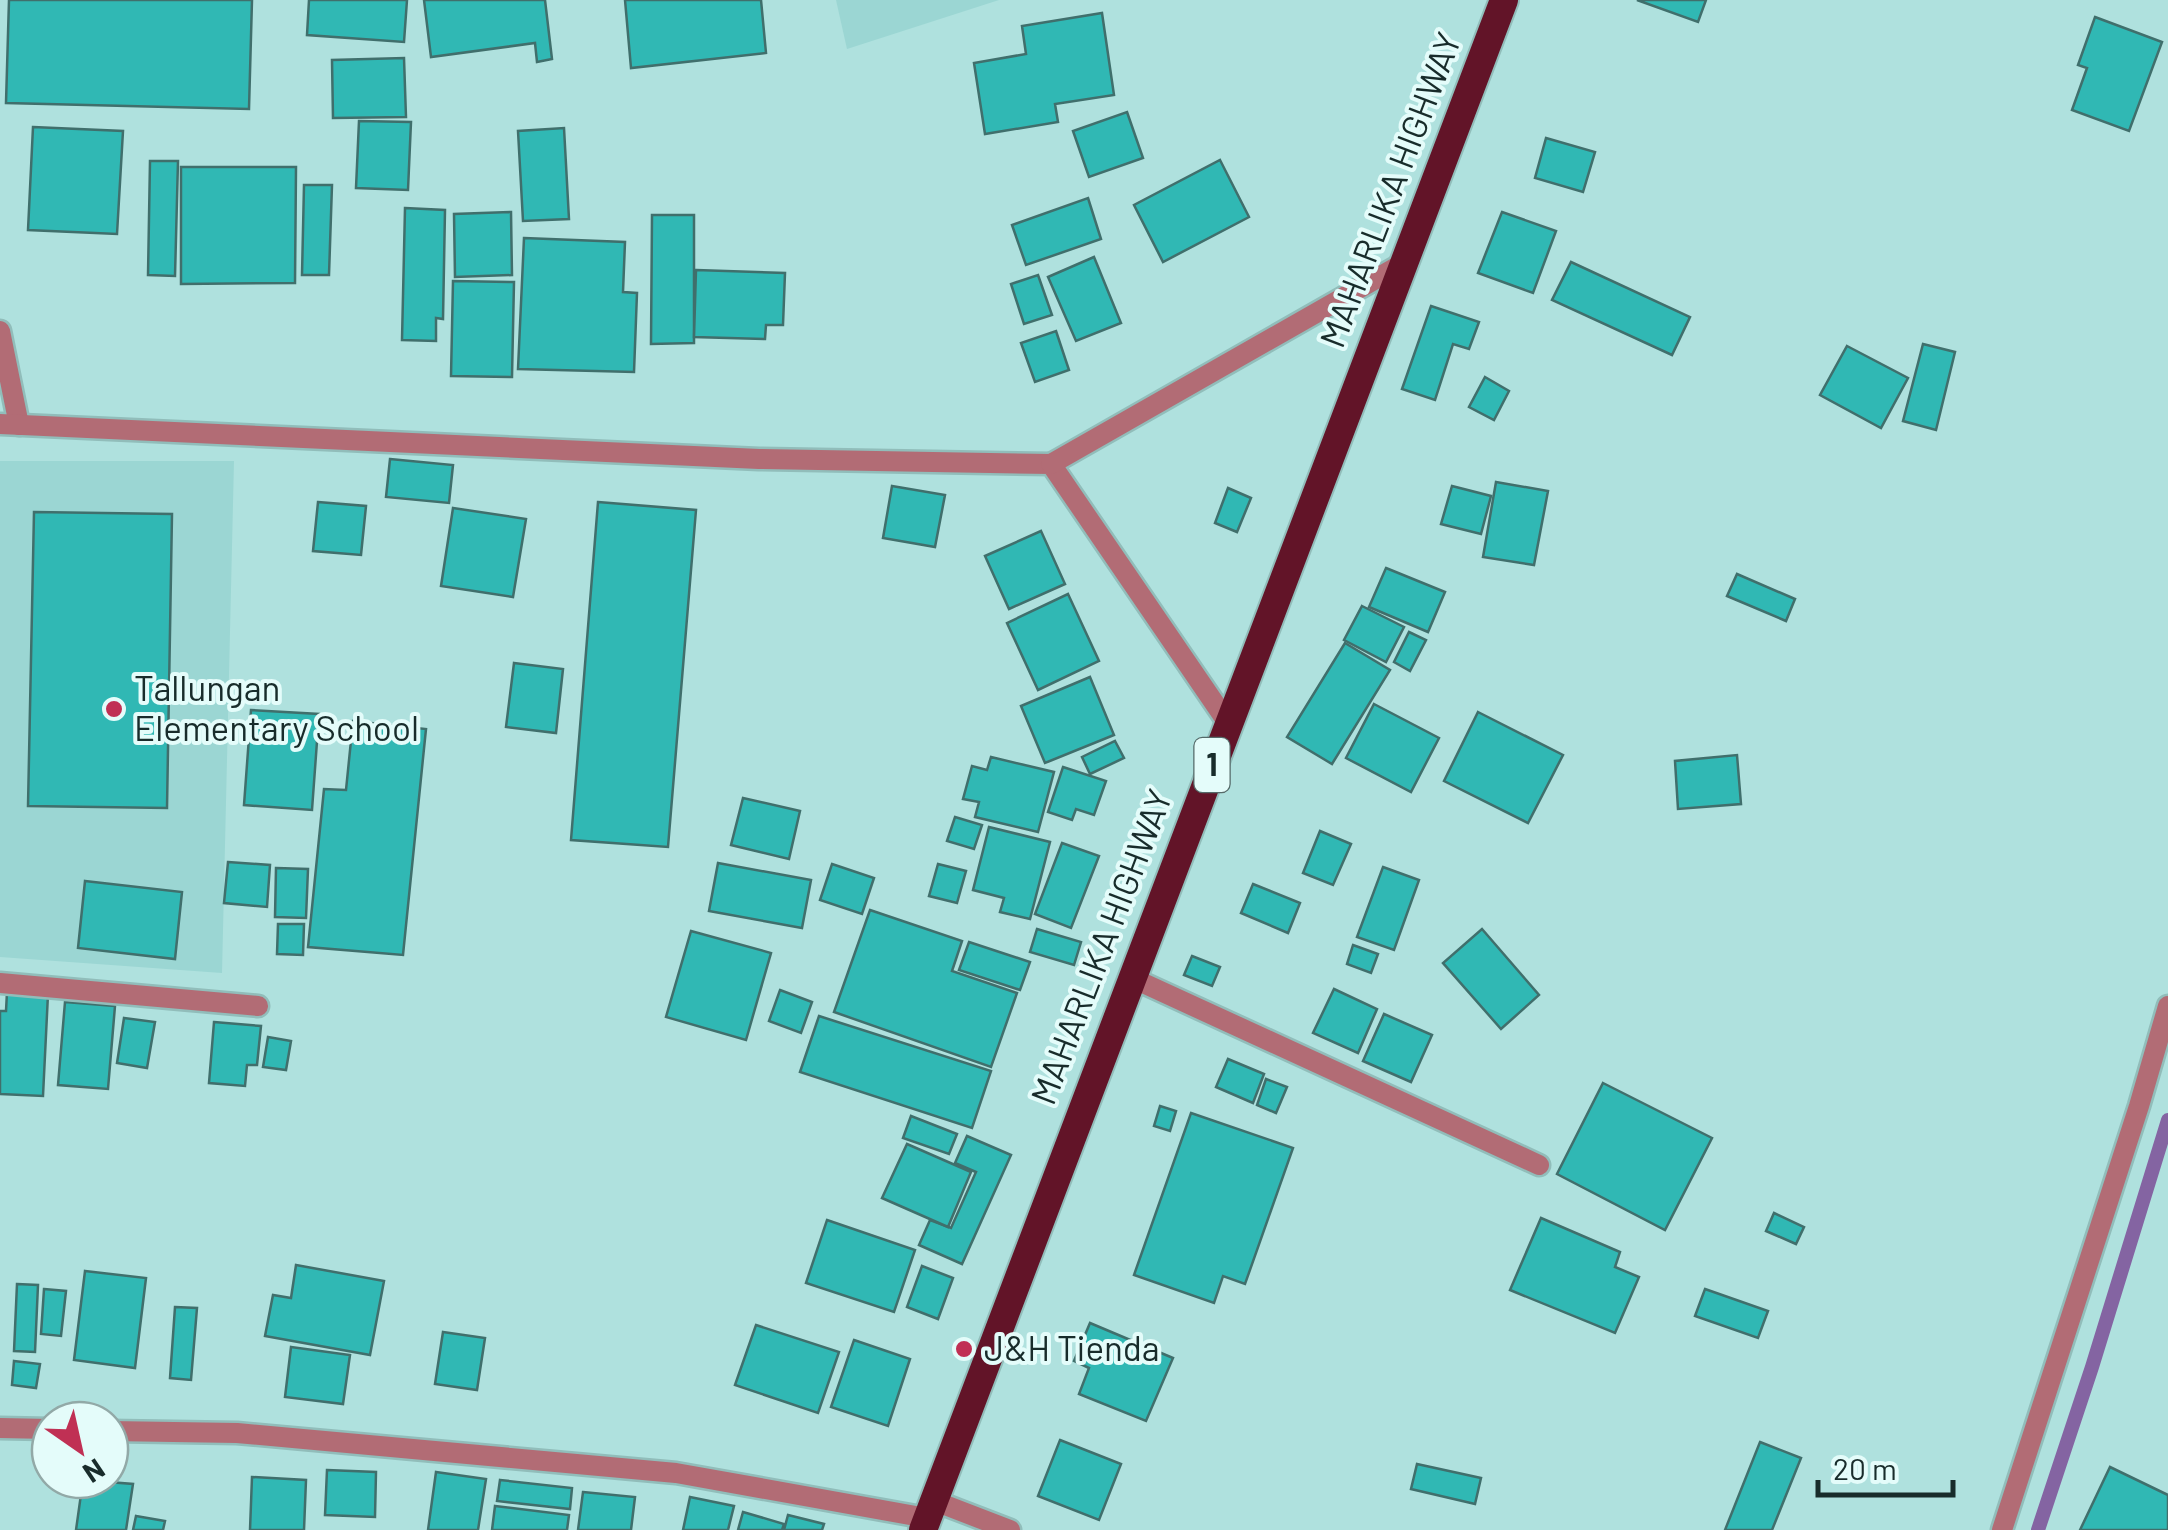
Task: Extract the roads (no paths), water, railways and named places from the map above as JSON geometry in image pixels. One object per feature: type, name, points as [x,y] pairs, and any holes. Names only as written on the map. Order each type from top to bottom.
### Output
[{"type":"highway","name":"MAHARLIKA HIGHWAY","points":[[927,1516],[1504,0]]},
{"type":"street","points":[[0,331],[10,424],[759,459],[1051,464],[1402,264]]},
{"type":"street","points":[[1051,464],[1228,723]]},
{"type":"street","points":[[1130,976],[1539,1165]]},
{"type":"street","points":[[0,983],[258,1006]]},
{"type":"street","points":[[2002,1530],[2168,1006]]},
{"type":"street","points":[[0,1428],[30,1429]]},
{"type":"street","points":[[130,1430],[237,1433],[676,1473],[1010,1530]]},
{"type":"waterway","points":[[2038,1530],[2168,1120]]},
{"type":"place","name":"Tallungan Elementary School","points":[[114,709]]},
{"type":"place","name":"J&H Tienda","points":[[964,1349]]}]
